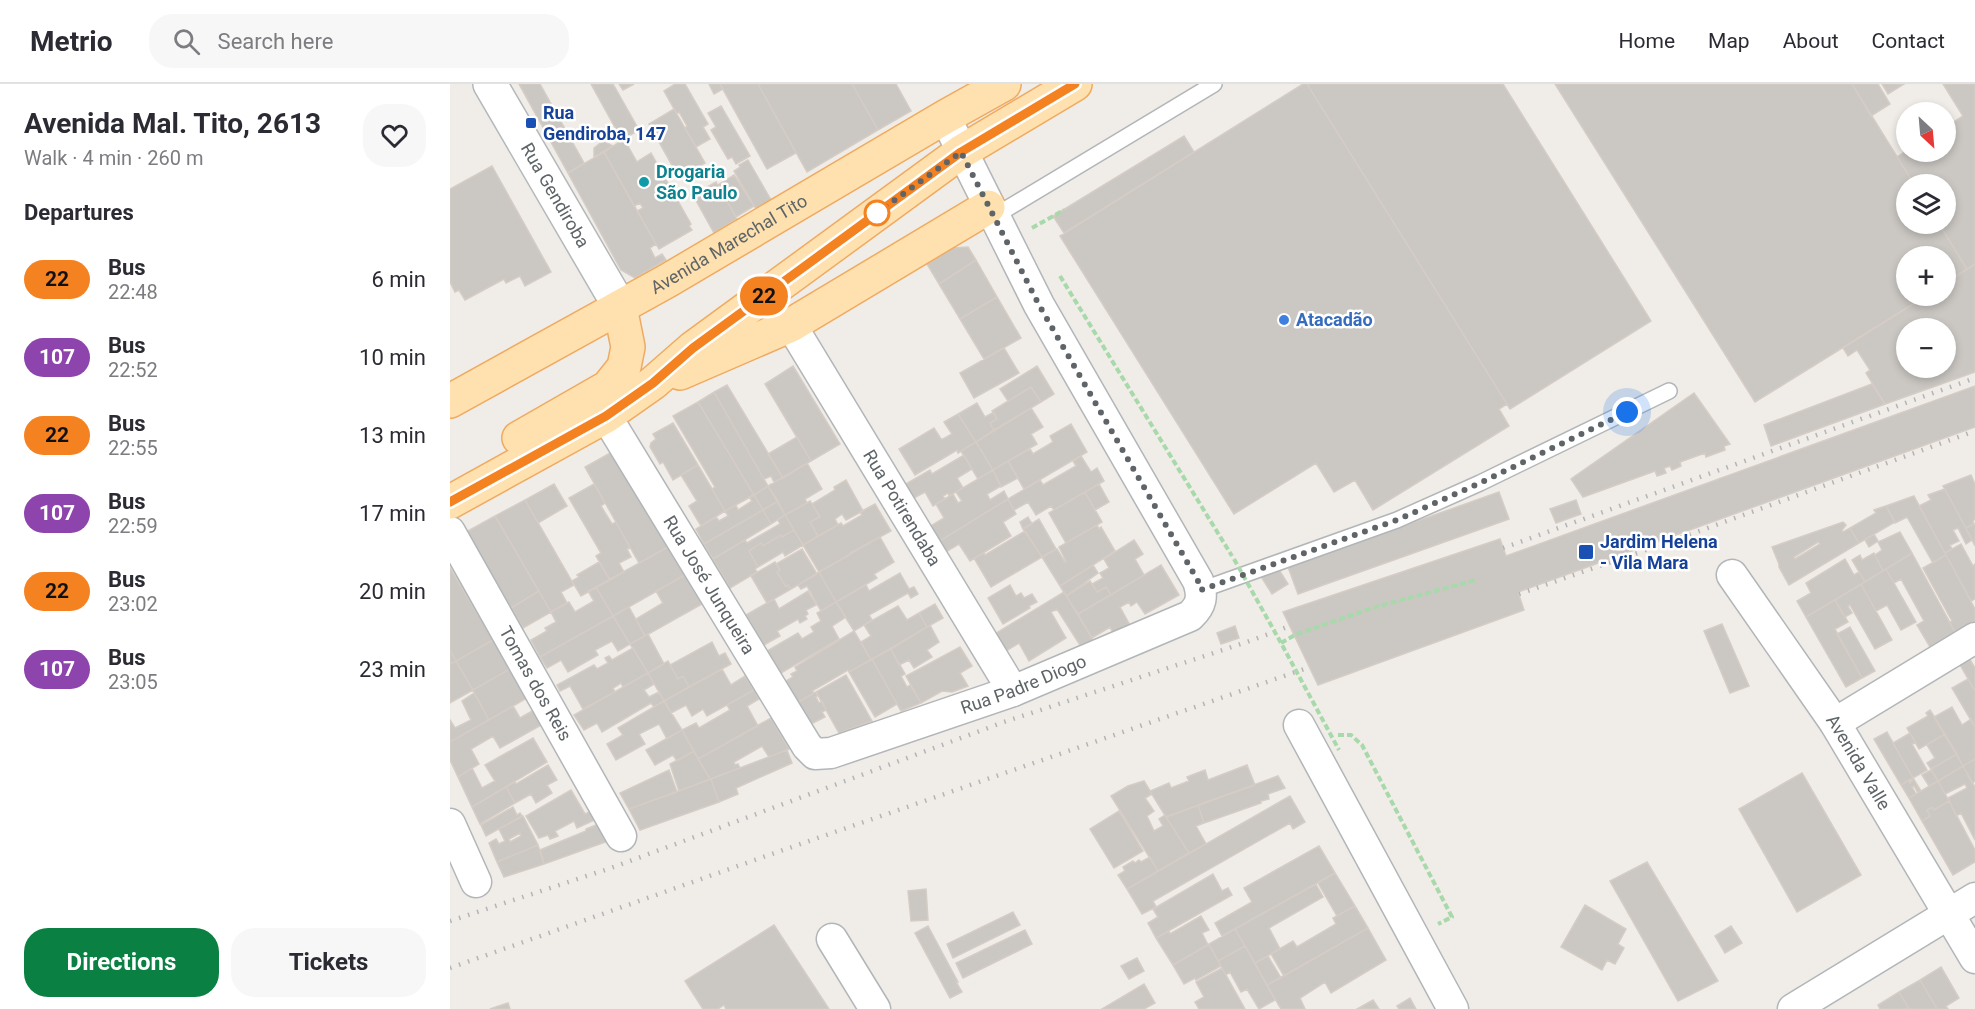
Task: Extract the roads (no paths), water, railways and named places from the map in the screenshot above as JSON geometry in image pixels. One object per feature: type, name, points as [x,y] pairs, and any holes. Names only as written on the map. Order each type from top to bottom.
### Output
[{"type":"main road","name":"Avenida Marechal Tito","points":[[450,401],[620,307],[1004,84]]},
{"type":"main road","points":[[450,502],[606,416],[653,383],[693,348],[961,152],[1075,84]]},
{"type":"main road","points":[[653,383],[702,365],[791,325],[991,212]]},
{"type":"main road","points":[[450,478],[608,387],[624,366],[628,347],[620,307]]},
{"type":"street","name":"Rua Gendiroba","points":[[490,84],[620,307]]},
{"type":"street","points":[[945,117],[1039,305],[1200,585]]},
{"type":"street","name":"Rua Potirendaba","points":[[791,325],[1013,691]]},
{"type":"street","name":"Rua José Junqueira","points":[[606,416],[807,746],[815,754]]},
{"type":"street","name":"Tomas dos Reis","points":[[450,532],[621,836]]},
{"type":"street","name":"Avenida Valle","points":[[1732,575],[1835,723],[1975,958]]},
{"type":"street","name":"Rua Padre Diogo","points":[[815,754],[831,753],[1013,691],[1190,616],[1198,609],[1202,600],[1200,585]]},
{"type":"street","points":[[1835,723],[1975,638]]},
{"type":"street","points":[[1303,732],[1453,1009]]},
{"type":"street","points":[[450,824],[476,882]]},
{"type":"street","points":[[1793,1009],[1975,898]]},
{"type":"street","points":[[832,939],[875,1009]]},
{"type":"lane","points":[[991,212],[1214,84]]},
{"type":"lane","points":[[1200,585],[1397,520],[1480,483],[1669,391]]},
{"type":"railway","points":[[1503,548],[1975,378]]},
{"type":"railway","points":[[1519,594],[1975,431]]},
{"type":"railway","points":[[450,921],[611,868],[1004,722],[1290,626]]},
{"type":"railway","points":[[450,968],[1310,667]]},
{"type":"place","name":"Rua Gendiroba, 147","points":[[531,123]]},
{"type":"place","name":"Drogaria São Paulo","points":[[644,182]]},
{"type":"place","name":"Atacadão","points":[[1284,320]]},
{"type":"place","name":"Jardim Helena - Vila Mara","points":[[1586,552]]}]
